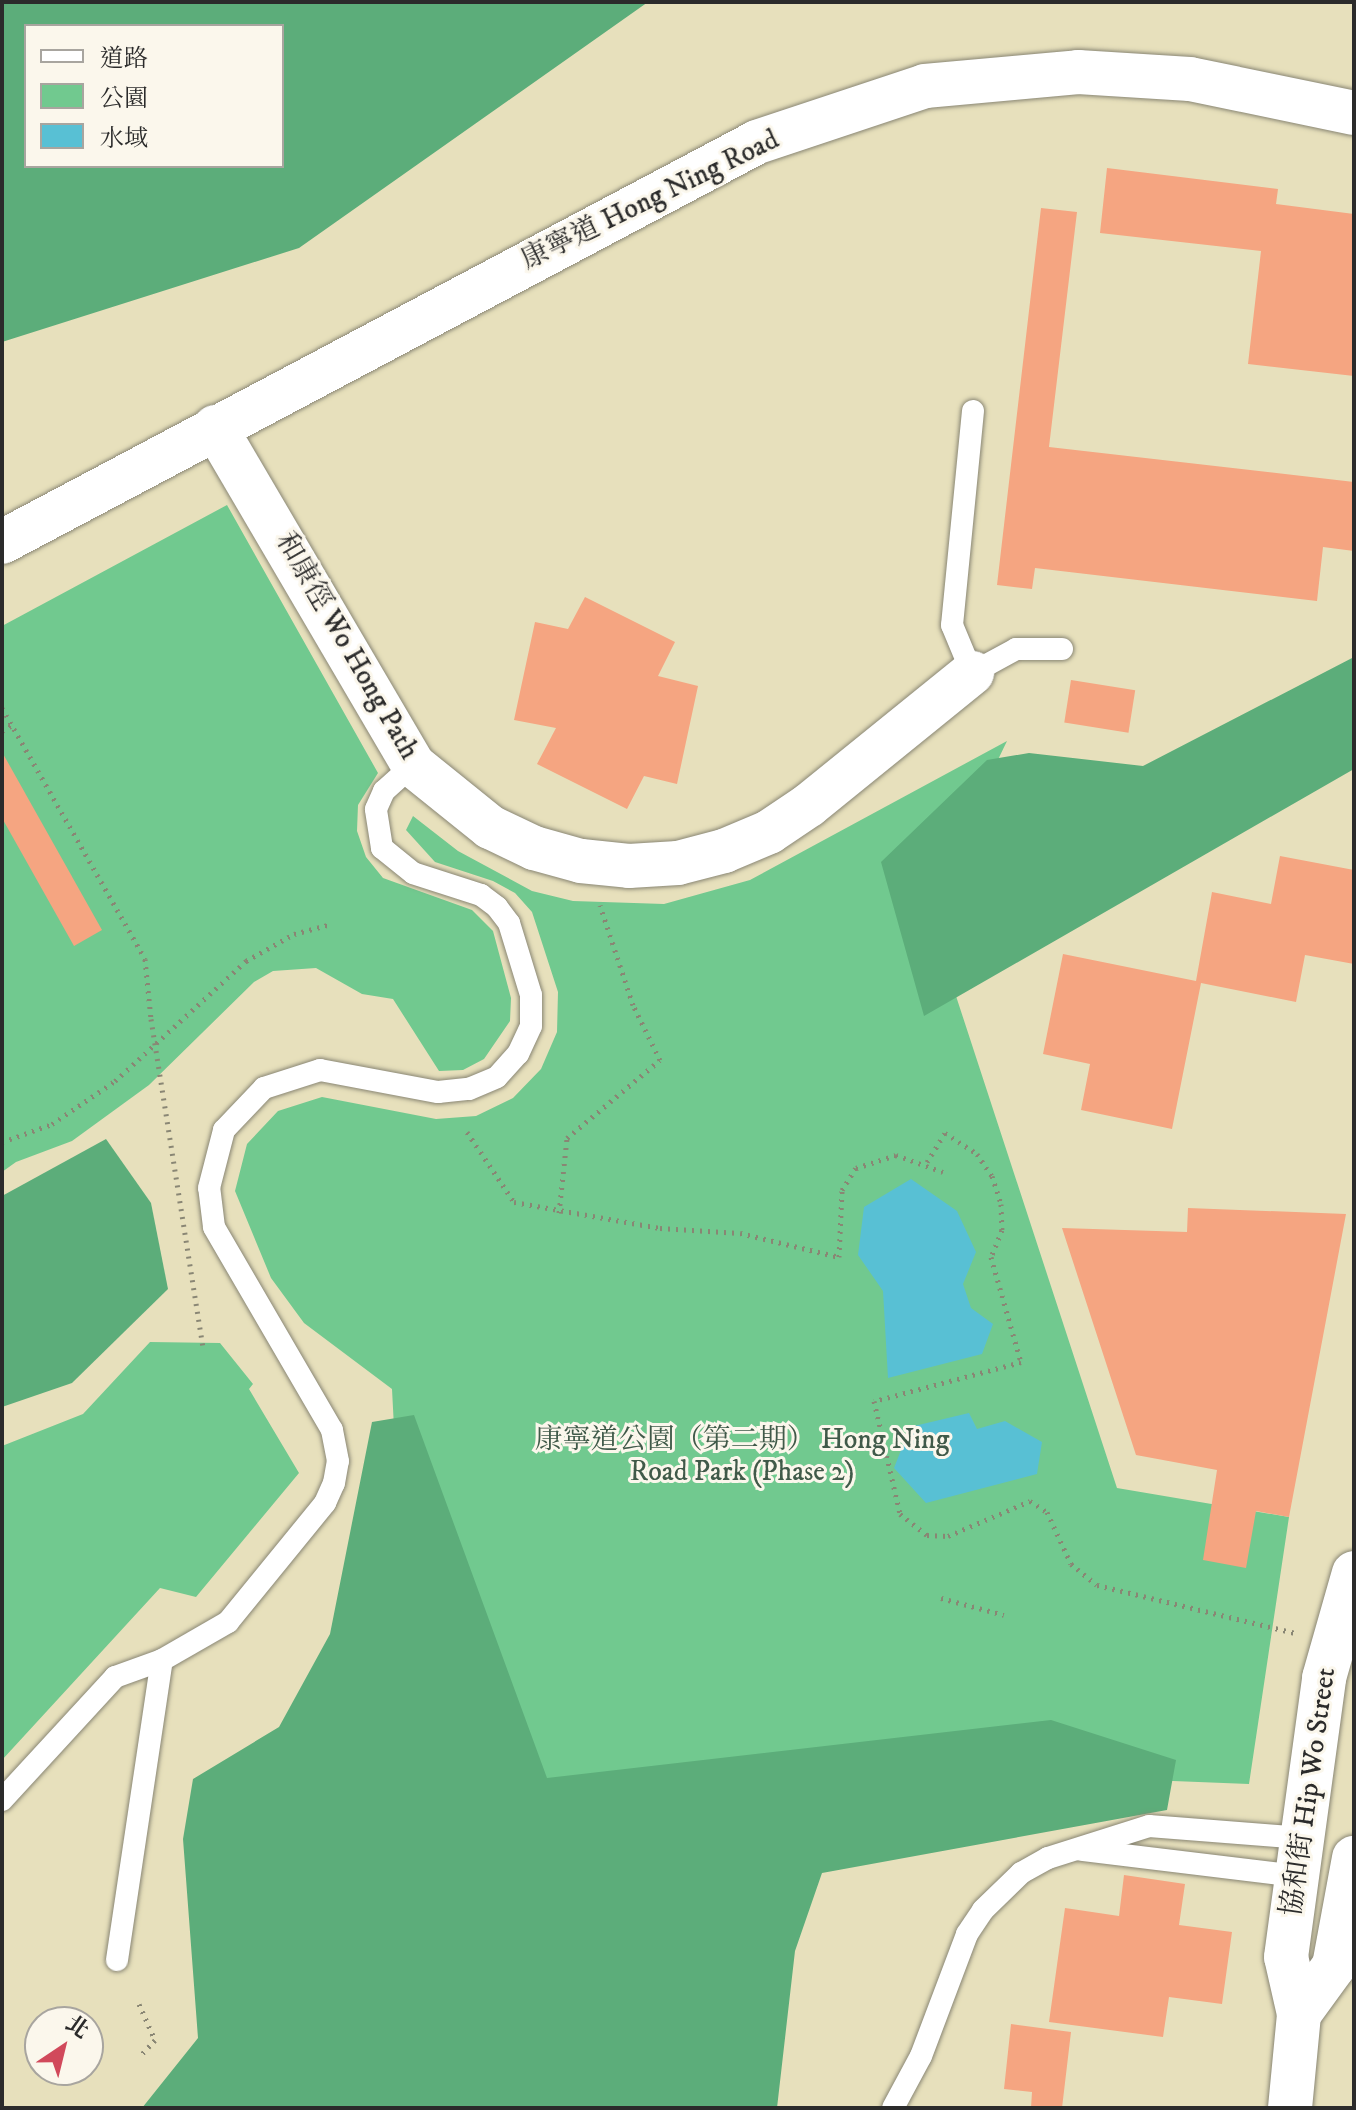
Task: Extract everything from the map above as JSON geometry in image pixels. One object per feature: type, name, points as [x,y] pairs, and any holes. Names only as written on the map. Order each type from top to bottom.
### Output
[{"type":"main road","name":"康寧道 Hong Ning Road","points":[[2,542],[757,142],[925,86],[1078,72],[1190,79],[1354,113]]},
{"type":"main road","name":"和康徑 Wo Hong Path","points":[[215,427],[413,765],[470,813],[534,848],[581,861],[678,863],[769,832],[972,673]]},
{"type":"main road","name":"協和街 Hip Wo Street","points":[[1290,2108],[1299,2014],[1286,1957],[1331,1639],[1354,1573]]},
{"type":"main road","points":[[1301,1857],[1354,1849]]},
{"type":"main road","points":[[1301,1857],[1352,1885]]},
{"type":"main road","name":"協和街 Hip Wo Street","points":[[1299,2014],[1334,1966],[1352,1885]]},
{"type":"lane","points":[[973,411],[952,625],[972,673],[1016,649],[1062,649]]},
{"type":"lane","points":[[2,1800],[115,1677],[162,1660],[228,1622],[325,1503],[338,1461],[332,1430],[214,1227],[209,1188],[224,1130],[252,1097],[291,1076],[350,1073],[438,1092],[469,1089],[497,1077],[518,1054],[531,1026],[531,995],[509,923],[481,895],[413,873],[382,848],[376,809],[384,791],[413,765]]},
{"type":"lane","points":[[117,1960],[162,1660]]},
{"type":"lane","points":[[893,2108],[921,2056],[967,1934],[983,1910],[1021,1873],[1072,1849],[1149,1826],[1301,1857]]},
{"type":"lane","points":[[1072,1849],[1301,1857]]},
{"type":"path","points":[[2,708],[145,959],[151,1019],[203,1348]]},
{"type":"path","points":[[2,731],[12,725]]},
{"type":"path","points":[[559,1213],[567,1138],[660,1060],[633,1005],[596,892]]},
{"type":"path","points":[[2,1142],[52,1124],[115,1081],[246,961],[294,934],[332,924]]},
{"type":"path","points":[[467,1132],[514,1202],[559,1213],[660,1228],[740,1233],[839,1257],[842,1190],[856,1168],[896,1155],[927,1162],[943,1172]]},
{"type":"path","points":[[927,1162],[945,1133],[977,1154],[992,1176],[1001,1204],[1002,1230],[991,1257],[1021,1362],[874,1401],[900,1514],[927,1535],[948,1536],[1030,1501],[1047,1512],[1071,1564],[1097,1585],[1301,1634]]},
{"type":"path","points":[[941,1598],[1004,1615]]},
{"type":"path","points":[[139,2004],[155,2040],[141,2055]]},
{"type":"green space","points":[[2,2],[648,2],[299,248],[2,342]]},
{"type":"green space","points":[[227,505],[378,773],[358,805],[357,831],[366,857],[383,878],[472,910],[493,931],[511,998],[510,1021],[484,1059],[463,1070],[439,1071],[393,999],[362,994],[316,968],[273,971],[254,982],[149,1085],[72,1141],[16,1162],[2,1172],[2,626]]},
{"type":"green space","points":[[1354,657],[1354,769],[924,1016],[881,862],[987,760],[1029,753],[1143,766]]},
{"type":"green space","name":"康寧道公園（第二期） Hong Ning Road Park (Phase 2)","points":[[1007,741],[940,880],[920,886],[1117,1488],[1289,1517],[1249,1784],[1097,1778],[501,1823],[404,1621],[392,1389],[304,1323],[271,1278],[235,1191],[247,1144],[278,1111],[322,1097],[436,1119],[476,1116],[513,1098],[541,1069],[557,1032],[558,992],[532,912],[515,893],[493,881],[435,862],[406,830],[413,816],[458,851],[532,891],[573,901],[664,904],[750,880]]},
{"type":"green space","points":[[106,1139],[151,1203],[168,1289],[72,1383],[2,1407],[2,1196]]},
{"type":"green space","points":[[150,1342],[220,1343],[253,1384],[249,1389],[299,1473],[196,1597],[160,1588],[2,1760],[2,1446],[83,1414]]},
{"type":"green space","points":[[414,1415],[547,1778],[1051,1720],[1176,1760],[1167,1810],[822,1873],[795,1951],[777,2108],[142,2108],[198,2038],[183,1839],[193,1779],[279,1727],[330,1634],[372,1422]]},
{"type":"water","points":[[911,1179],[957,1211],[976,1252],[963,1284],[971,1308],[993,1324],[982,1354],[888,1378],[883,1291],[858,1255],[864,1207]]},
{"type":"water","points":[[969,1413],[977,1429],[1005,1421],[1042,1442],[1037,1474],[926,1503],[894,1468],[910,1427]]},
{"type":"building","points":[[1107,168],[1278,189],[1276,204],[1354,214],[1354,376],[1248,364],[1261,251],[1100,233]]},
{"type":"building","points":[[1041,208],[1077,212],[1049,447],[1354,482],[1354,551],[1323,547],[1317,601],[1035,568],[1032,589],[997,585]]},
{"type":"building","points":[[585,597],[675,642],[658,676],[698,686],[677,784],[644,776],[627,809],[537,764],[556,728],[514,720],[535,622],[568,629]]},
{"type":"building","points":[[1071,680],[1135,690],[1128,733],[1064,722]]},
{"type":"building","points":[[2,752],[102,930],[74,946],[2,818]]},
{"type":"building","points":[[1280,856],[1354,870],[1354,964],[1305,955],[1296,1002],[1201,983],[1172,1129],[1081,1110],[1090,1064],[1043,1054],[1063,954],[1196,981],[1212,892],[1271,904]]},
{"type":"building","points":[[1188,1208],[1346,1214],[1289,1517],[1256,1511],[1246,1568],[1203,1560],[1217,1470],[1136,1455],[1062,1228],[1187,1232]]},
{"type":"building","points":[[1124,1875],[1185,1884],[1179,1925],[1232,1932],[1222,2004],[1169,1997],[1163,2037],[1049,2022],[1065,1908],[1119,1916]]},
{"type":"building","points":[[1011,2024],[1071,2032],[1062,2108],[1031,2108],[1032,2092],[1004,2089]]}]
